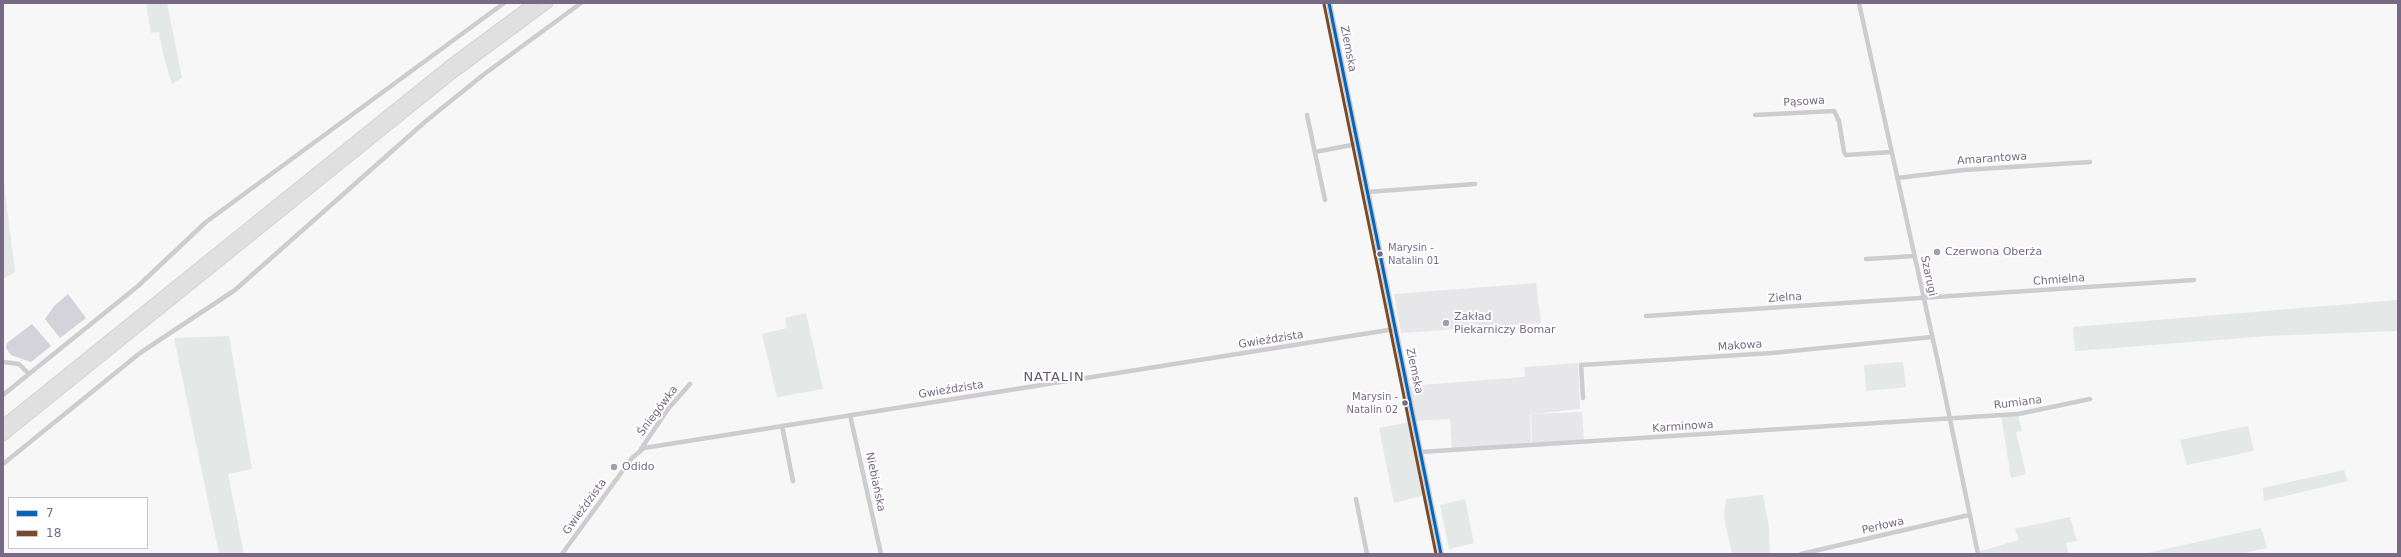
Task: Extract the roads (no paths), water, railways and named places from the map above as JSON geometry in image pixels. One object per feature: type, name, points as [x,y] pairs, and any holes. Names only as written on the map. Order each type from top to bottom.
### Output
[{"type":"highway","points":[[270,216],[456,60],[533,3]]},
{"type":"highway","points":[[3,425],[465,64],[548,3]]},
{"type":"highway","points":[[3,436],[187,282]]},
{"type":"street","points":[[3,395],[144,281],[206,222],[504,3]]},
{"type":"street","points":[[3,464],[134,357],[235,290],[426,121],[483,75],[581,3]]},
{"type":"street","name":"Ziemska","points":[[1329,3],[1441,554]]},
{"type":"street","name":"Szarugi","points":[[1859,3],[1915,256],[1978,554]]},
{"type":"street","name":"Pąsowa","points":[[1755,115],[1832,110],[1838,117],[1844,152],[1846,155],[1892,152]]},
{"type":"street","points":[[1307,115],[1325,200]]},
{"type":"street","points":[[1315,152],[1358,144]]},
{"type":"street","name":"Amarantowa","points":[[1897,178],[1964,170],[2090,162]]},
{"type":"street","points":[[1367,192],[1475,184]]},
{"type":"street","points":[[1866,258],[1915,256]]},
{"type":"street","name":"Chmielna","points":[[1924,298],[2194,280]]},
{"type":"street","name":"Zielna","points":[[1646,316],[1924,298]]},
{"type":"street","name":"Gwieździsta","points":[[562,554],[632,458],[641,449],[1395,329]]},
{"type":"street","name":"Makowa","points":[[1584,398],[1581,366],[1772,353],[1932,337]]},
{"type":"street","points":[[3,362],[19,364],[29,374]]},
{"type":"street","name":"Śniegówka","points":[[641,449],[668,410],[690,384]]},
{"type":"street","name":"Rumiana","points":[[1948,417],[2029,413],[2090,399]]},
{"type":"street","name":"Niebiańska","points":[[850,415],[881,554]]},
{"type":"street","name":"Karminowa","points":[[1420,452],[1900,422],[1948,417]]},
{"type":"street","points":[[782,426],[794,481]]},
{"type":"street","points":[[1356,499],[1367,554]]},
{"type":"street","name":"Perłowa","points":[[1801,554],[1969,515]]},
{"type":"place","name":"Czerwona Oberża","points":[[1937,252]]},
{"type":"place","name":"Marysin - Natalin 01","points":[[1380,254]]},
{"type":"place","name":"Zakład Piekarniczy Bomar","points":[[1446,323]]},
{"type":"place","name":"Marysin - Natalin 02","points":[[1405,403]]},
{"type":"place","name":"Odido","points":[[614,467]]},
{"type":"district","name":"NATALIN","points":[[1054,378]]}]
